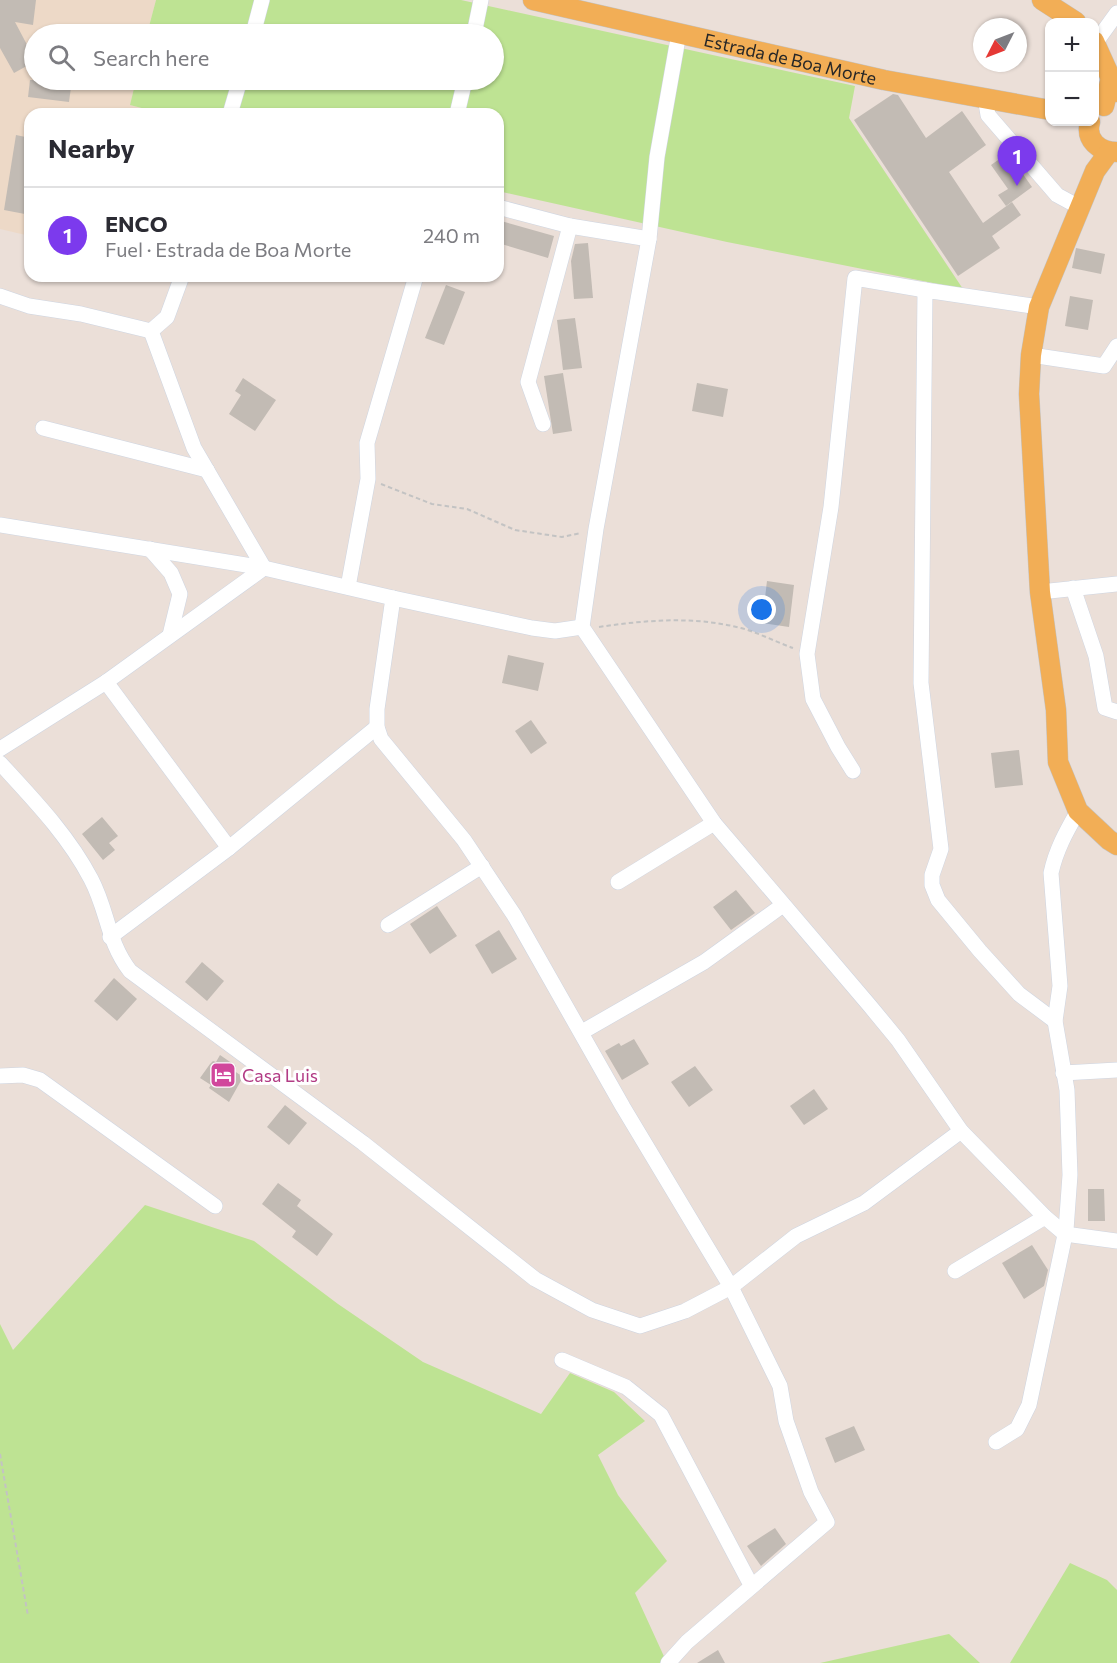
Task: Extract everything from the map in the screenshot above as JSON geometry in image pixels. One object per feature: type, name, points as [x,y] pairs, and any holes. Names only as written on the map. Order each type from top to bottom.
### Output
[{"type":"main road","name":"Estrada de Boa Morte","points":[[533,0],[884,80],[1045,109]]},
{"type":"main road","points":[[1042,0],[1070,18]]},
{"type":"main road","points":[[1097,72],[1100,108],[1090,137],[1108,150],[1095,171],[1079,207],[1039,307],[1031,355],[1029,394],[1040,592],[1056,710],[1058,762],[1078,811],[1117,845]]},
{"type":"street","points":[[256,24],[262,0]]},
{"type":"street","points":[[476,24],[481,0]]},
{"type":"street","points":[[1099,37],[1117,13]]},
{"type":"street","points":[[680,33],[657,157],[649,239],[596,529],[582,627],[714,823],[897,1040],[961,1131],[1045,1217],[1065,1234],[1117,1241]]},
{"type":"street","points":[[233,108],[237,90]]},
{"type":"street","points":[[458,108],[463,90]]},
{"type":"street","points":[[985,97],[988,115],[1057,195],[1079,207]]},
{"type":"street","points":[[504,209],[570,226],[649,239]]},
{"type":"street","points":[[543,424],[528,382],[570,226]]},
{"type":"street","points":[[853,771],[813,699],[807,654],[831,507],[855,278],[925,291],[1039,307]]},
{"type":"street","points":[[151,332],[167,317],[180,282]]},
{"type":"street","points":[[348,587],[368,479],[367,443],[414,282]]},
{"type":"street","points":[[925,291],[921,683],[941,849],[932,875],[932,885],[938,900],[980,951],[1019,994],[1055,1021]]},
{"type":"street","points":[[0,296],[29,306],[81,314],[151,332]]},
{"type":"street","points":[[151,332],[194,448],[264,567]]},
{"type":"street","points":[[1031,355],[1111,367],[1117,346]]},
{"type":"street","points":[[43,428],[207,470]]},
{"type":"street","points":[[0,525],[264,567],[532,628],[555,631],[582,627]]},
{"type":"street","points":[[150,549],[171,573],[180,594],[170,635]]},
{"type":"street","points":[[0,750],[106,682],[264,567]]},
{"type":"street","points":[[1040,592],[1117,584]]},
{"type":"street","points":[[1073,588],[1096,656],[1105,708],[1117,712]]},
{"type":"street","points":[[393,598],[377,709],[377,727],[381,739],[464,840],[514,915],[623,1107],[731,1287],[780,1386],[786,1421],[812,1492],[827,1522],[687,1642],[668,1663]]},
{"type":"street","points":[[106,682],[229,849]]},
{"type":"street","points":[[110,937],[229,849],[377,727]]},
{"type":"street","points":[[0,763],[52,821],[89,876],[103,907],[110,937],[118,956],[130,971],[363,1143],[535,1279],[592,1310],[640,1326],[685,1311],[731,1287],[796,1236],[864,1203],[961,1131]]},
{"type":"street","points":[[996,1442],[1017,1429],[1029,1405],[1065,1234],[1070,1175],[1067,1090],[1055,1021],[1060,986],[1051,873],[1061,840],[1078,811]]},
{"type":"street","points":[[618,882],[714,823]]},
{"type":"street","points":[[388,925],[482,866]]},
{"type":"street","points":[[582,1032],[704,962],[783,905]]},
{"type":"street","points":[[1063,1073],[1117,1070]]},
{"type":"street","points":[[0,1076],[23,1075],[40,1080],[215,1206]]},
{"type":"street","points":[[955,1271],[1045,1217]]},
{"type":"street","points":[[562,1360],[626,1387],[661,1415],[751,1586]]},
{"type":"path","points":[[368,479],[432,504],[467,508],[515,530],[562,537],[596,529]]},
{"type":"path","points":[[582,627],[682,619],[741,628],[807,654]]},
{"type":"path","points":[[0,1454],[28,1616]]},
{"type":"shaded area","points":[[0,0],[156,0],[150,24],[24,24],[24,90],[134,90],[130,105],[142,108],[24,108],[24,235],[0,229]]},
{"type":"green space","points":[[156,0],[461,0],[855,86],[849,118],[963,289],[727,242],[504,192],[504,108],[142,108],[130,105],[134,90],[504,90],[504,24],[150,24]]},
{"type":"green space","points":[[145,1205],[254,1241],[338,1304],[423,1362],[541,1414],[570,1373],[614,1392],[645,1421],[598,1455],[618,1495],[667,1561],[635,1593],[667,1663],[0,1663],[0,1324],[13,1350]]},
{"type":"green space","points":[[1070,1563],[1107,1580],[1117,1590],[1117,1663],[1010,1663]]},
{"type":"green space","points":[[949,1634],[980,1663],[820,1663]]},
{"type":"building","points":[[0,0],[36,0],[33,24],[15,22],[24,39],[24,68],[14,73],[0,48]]},
{"type":"building","points":[[29,90],[71,90],[69,102],[28,97]]},
{"type":"building","points":[[893,94],[898,95],[926,138],[962,111],[986,145],[949,172],[983,223],[1012,202],[1021,215],[992,236],[1000,248],[958,276],[854,120]]},
{"type":"building","points":[[16,135],[24,137],[24,214],[4,210]]},
{"type":"building","points":[[1008,153],[1032,187],[1006,206],[998,195],[1008,189],[991,165]]},
{"type":"building","points":[[504,222],[554,236],[548,258],[504,245]]},
{"type":"building","points":[[588,243],[593,298],[574,299],[571,261],[575,244]]},
{"type":"building","points":[[1076,248],[1105,254],[1101,274],[1072,268]]},
{"type":"building","points":[[446,285],[465,292],[444,345],[425,338]]},
{"type":"building","points":[[1070,296],[1093,300],[1088,330],[1065,326]]},
{"type":"building","points":[[575,318],[582,368],[563,370],[557,320]]},
{"type":"building","points":[[563,373],[572,431],[553,434],[544,376]]},
{"type":"building","points":[[243,378],[276,400],[255,431],[229,414],[241,395],[235,391]]},
{"type":"building","points":[[697,383],[728,389],[723,417],[692,411]]},
{"type":"building","points":[[767,581],[794,585],[789,627],[762,623]]},
{"type":"building","points":[[508,655],[544,663],[538,691],[502,683]]},
{"type":"building","points":[[531,720],[547,743],[531,754],[515,731]]},
{"type":"building","points":[[1019,750],[1023,785],[995,788],[991,753]]},
{"type":"building","points":[[102,817],[118,836],[109,843],[115,850],[103,860],[82,834]]},
{"type":"building","points":[[736,890],[755,913],[731,930],[713,907]]},
{"type":"building","points":[[437,906],[457,936],[430,954],[410,924]]},
{"type":"building","points":[[499,930],[517,959],[492,974],[475,945]]},
{"type":"building","points":[[202,962],[224,981],[207,1001],[185,982]]},
{"type":"building","points":[[114,978],[137,999],[117,1021],[94,1001]]},
{"type":"building","points":[[634,1039],[649,1064],[622,1080],[605,1051],[619,1043],[621,1046]]},
{"type":"building","points":[[220,1055],[236,1066],[233,1070],[243,1077],[229,1102],[209,1088],[211,1085],[200,1078]]},
{"type":"building","points":[[695,1066],[713,1090],[689,1107],[671,1082]]},
{"type":"building","points":[[814,1089],[828,1109],[804,1125],[790,1106]]},
{"type":"building","points":[[285,1105],[307,1123],[289,1145],[267,1127]]},
{"type":"building","points":[[278,1183],[301,1200],[297,1206],[333,1234],[317,1256],[292,1237],[296,1231],[262,1204]]},
{"type":"building","points":[[1088,1189],[1104,1189],[1105,1221],[1088,1221]]},
{"type":"building","points":[[1032,1245],[1048,1270],[1044,1286],[1024,1299],[1002,1263]]},
{"type":"building","points":[[854,1426],[865,1450],[835,1463],[825,1438]]},
{"type":"building","points":[[775,1528],[786,1544],[761,1566],[747,1546]]},
{"type":"building","points":[[718,1650],[725,1663],[697,1663]]},
{"type":"place","name":"ENCO","points":[[1017,186]]},
{"type":"place","name":"Casa Luis","points":[[223,1075]]}]
